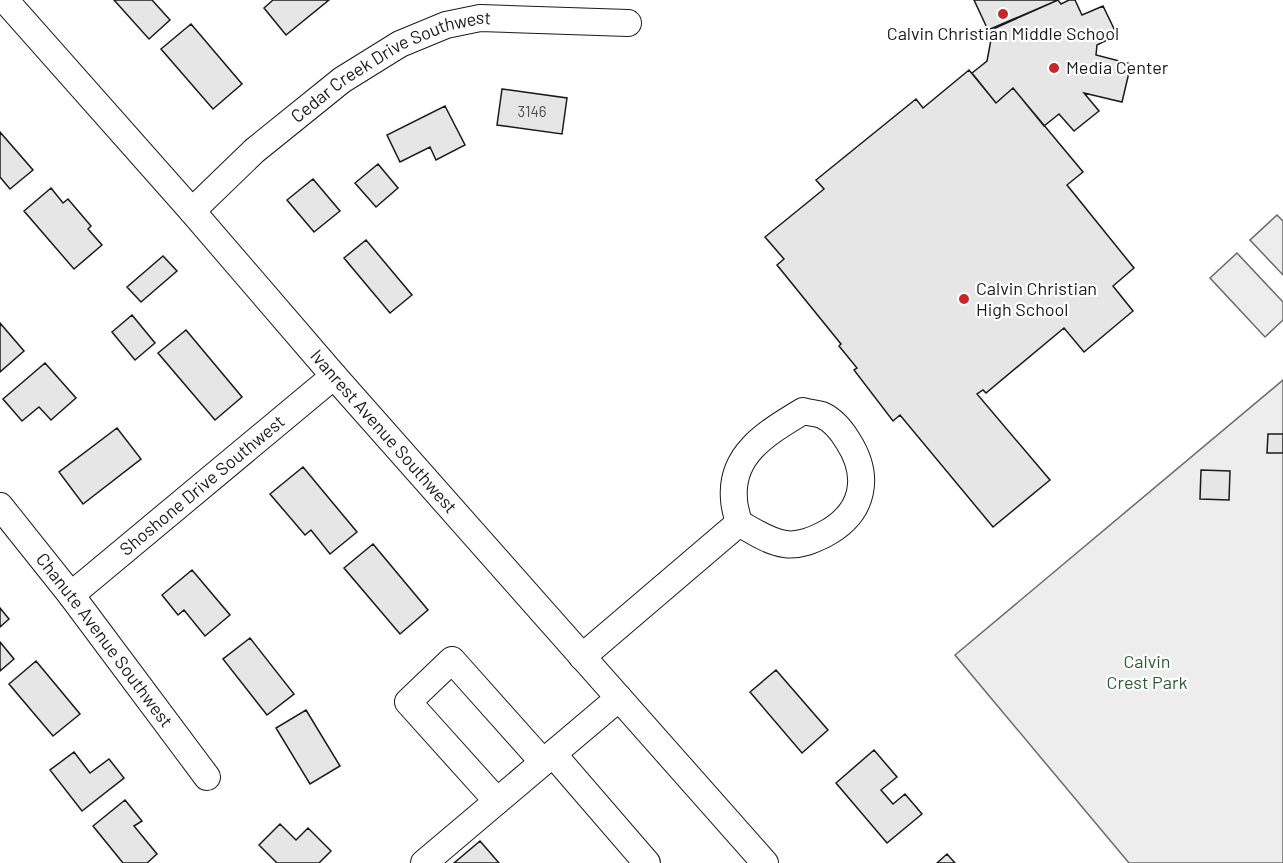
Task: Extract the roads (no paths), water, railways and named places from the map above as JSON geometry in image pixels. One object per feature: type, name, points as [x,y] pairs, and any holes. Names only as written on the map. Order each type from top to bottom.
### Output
[{"type":"street","name":"Ivanrest Avenue Southwest","points":[[5,0],[760,861]]},
{"type":"street","name":"Cedar Creek Drive Southwest","points":[[192,211],[254,151],[342,80],[400,44],[481,9],[627,23]]},
{"type":"street","name":"Shoshone Drive Southwest","points":[[71,595],[334,376]]},
{"type":"street","points":[[803,411],[821,415],[841,429],[860,465],[862,484],[853,510],[838,527],[810,542],[785,544],[761,536],[739,523],[734,499],[736,474],[749,449],[803,411]]},
{"type":"street","name":"Chanute Avenue Southwest","points":[[0,506],[71,595],[207,777]]},
{"type":"street","points":[[582,657],[739,523]]},
{"type":"street","points":[[497,801],[408,702],[452,660],[647,863]]},
{"type":"street","points":[[424,863],[619,698]]},
{"type":"place","name":"Calvin Christian Middle School","points":[[1003,14]]},
{"type":"place","name":"Media Center","points":[[1054,68]]},
{"type":"place","name":"Calvin Christian High School","points":[[964,299]]},
{"type":"park label","name":"Calvin Crest Park","points":[[1147,672]]}]
